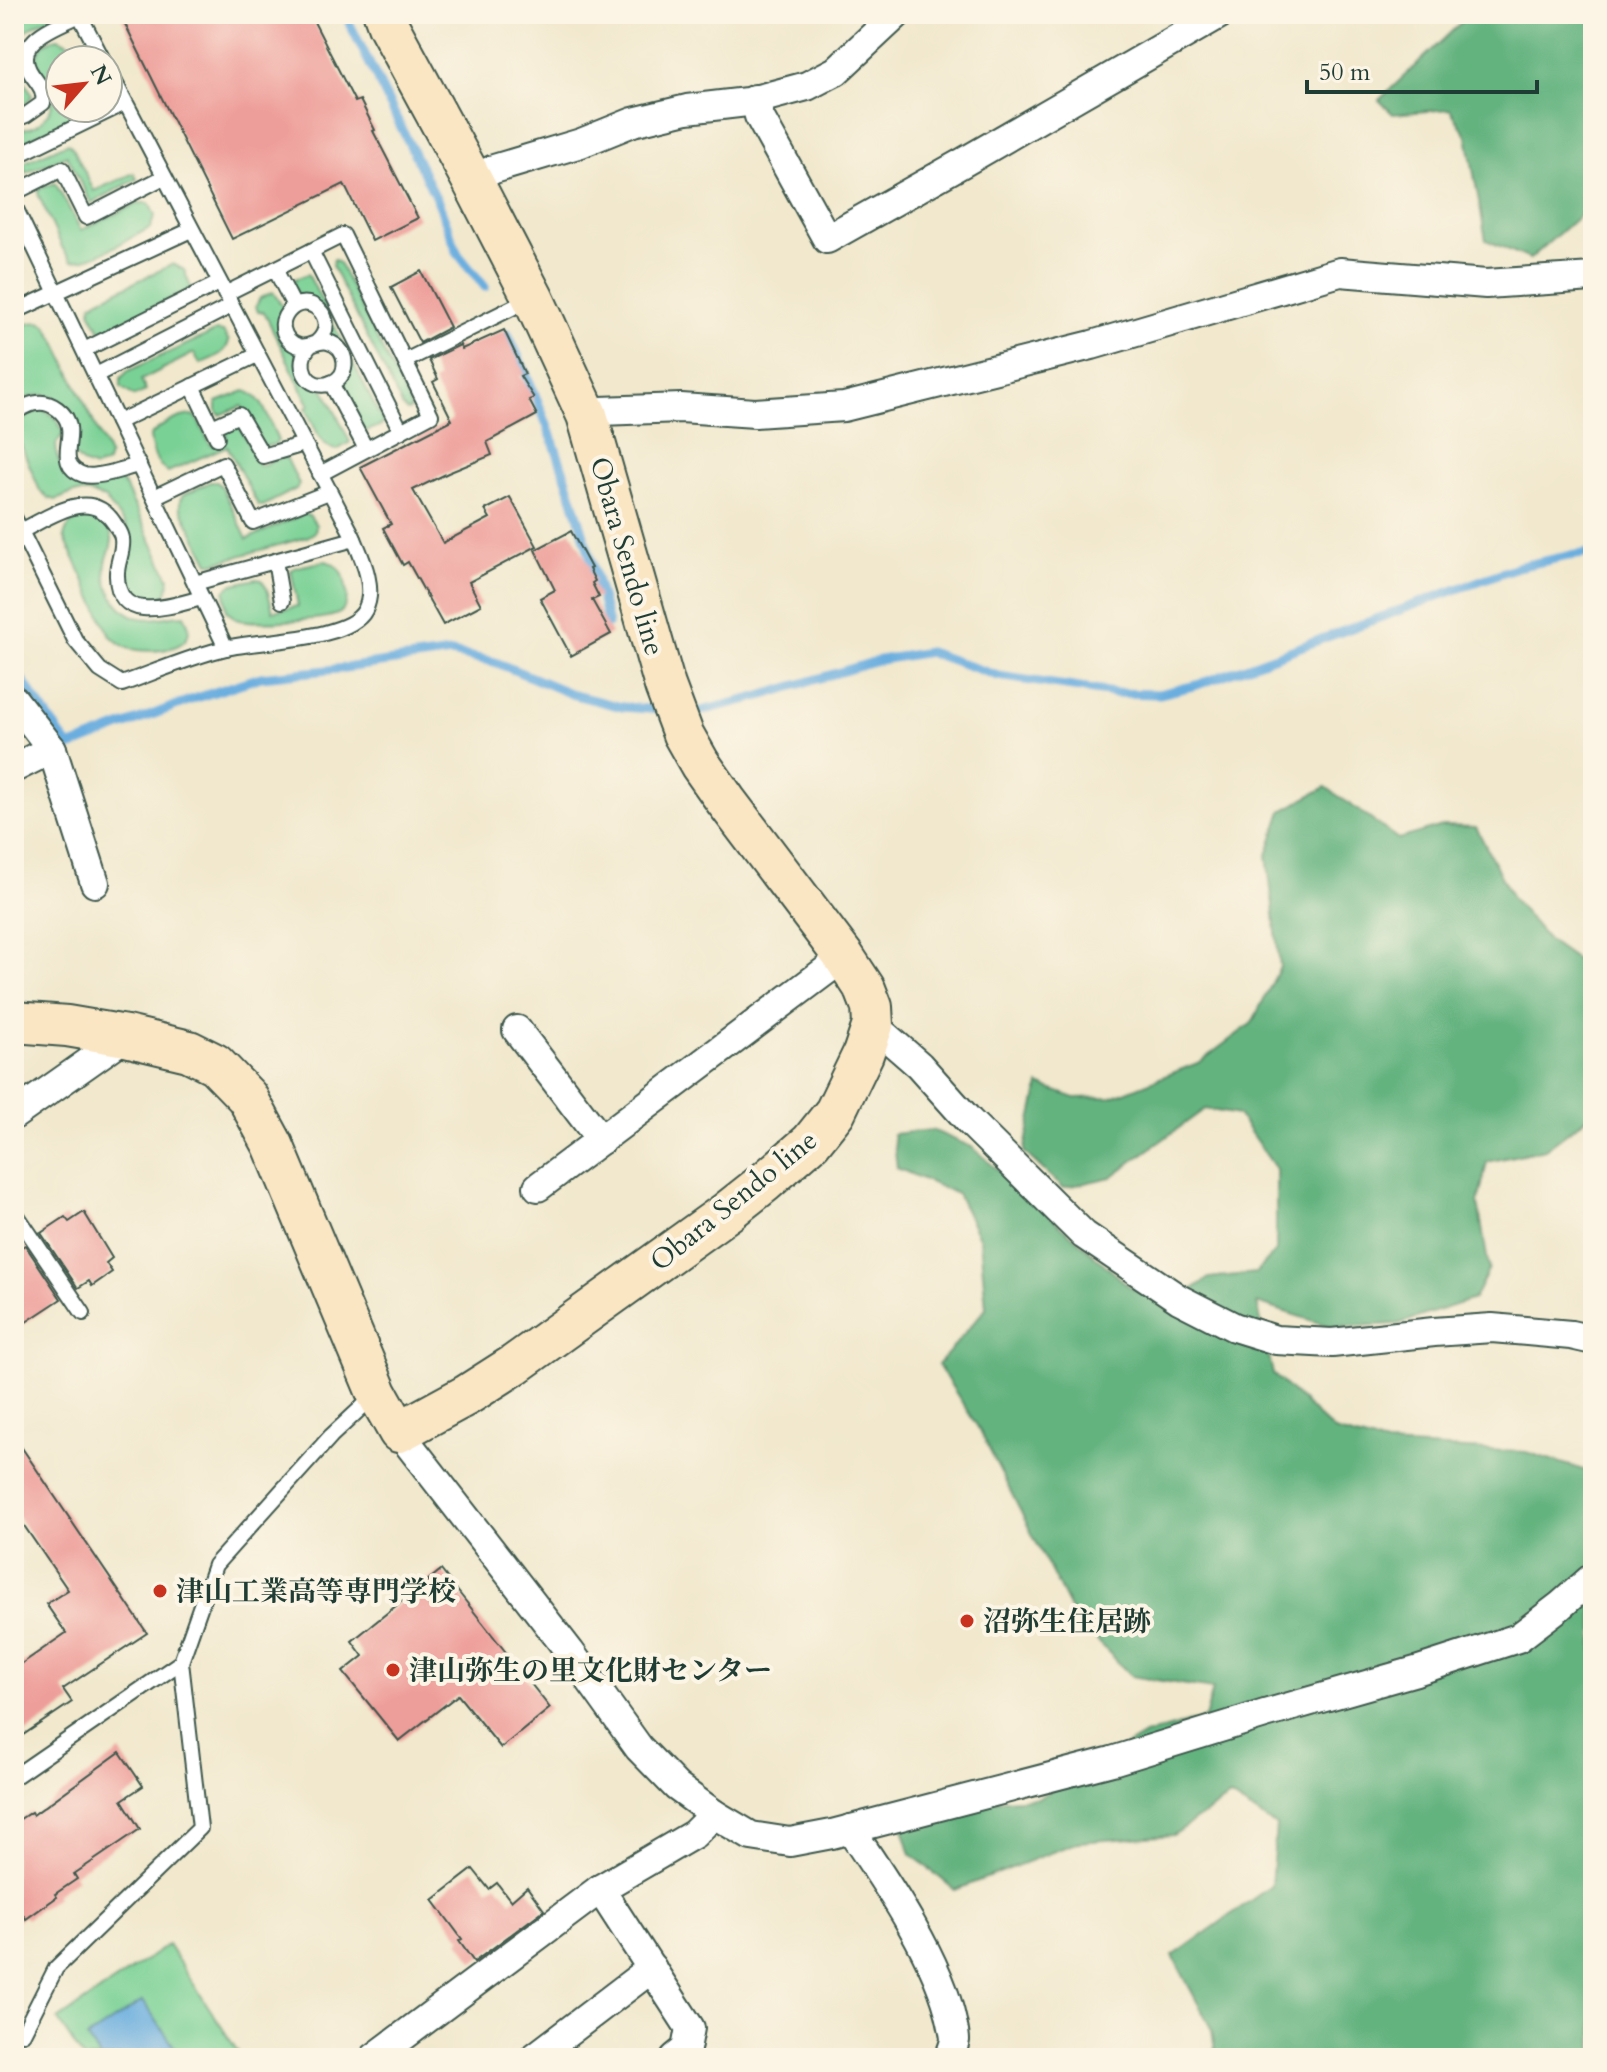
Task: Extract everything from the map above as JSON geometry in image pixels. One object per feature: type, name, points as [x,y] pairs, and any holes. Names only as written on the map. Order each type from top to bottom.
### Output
[{"type":"main road","name":"Obara Sendo line","points":[[384,14],[533,298],[587,415],[665,686],[683,734],[726,801],[865,989],[872,1007],[873,1025],[863,1054],[835,1112],[811,1142],[727,1212],[514,1365],[399,1432]]},
{"type":"main road","points":[[14,1022],[67,1026],[189,1051],[215,1064],[247,1097],[273,1145],[377,1393],[399,1432]]},
{"type":"street","points":[[472,180],[494,169],[581,143],[633,122],[807,86],[836,71],[897,14]]},
{"type":"street","points":[[755,99],[759,116],[827,239],[1220,14]]},
{"type":"street","points":[[587,415],[600,411],[668,409],[755,413],[844,407],[1092,345],[1340,272],[1486,284],[1593,277]]},
{"type":"street","points":[[14,700],[52,749],[95,883]]},
{"type":"street","points":[[14,768],[52,749]]},
{"type":"street","points":[[538,1187],[844,957]]},
{"type":"street","points":[[873,1025],[919,1065],[979,1131],[1084,1235],[1179,1299],[1234,1327],[1276,1340],[1332,1343],[1492,1328],[1593,1340]]},
{"type":"street","points":[[517,1030],[601,1140]]},
{"type":"street","points":[[14,1115],[126,1036]]},
{"type":"street","points":[[399,1432],[570,1652],[639,1748],[677,1787],[714,1814],[751,1836],[790,1842],[1112,1761],[1518,1638],[1593,1577]]},
{"type":"street","points":[[374,2058],[600,1889],[694,1834],[714,1814]]},
{"type":"street","points":[[850,1829],[903,1912],[948,2002],[955,2040],[949,2058]]},
{"type":"street","points":[[600,1889],[690,2028],[686,2049],[675,2058]]},
{"type":"street","points":[[534,2058],[652,1968]]},
{"type":"lane","points":[[14,120],[43,103],[41,87],[27,67],[27,50],[38,36],[80,15],[95,44]]},
{"type":"lane","points":[[14,157],[125,103],[354,539],[365,566],[369,590],[365,610],[351,625],[332,632],[226,648],[122,684],[100,670],[75,640],[14,517]]},
{"type":"lane","points":[[14,193],[62,169],[86,217],[164,177]]},
{"type":"lane","points":[[14,205],[226,648]]},
{"type":"lane","points":[[14,312],[191,230]]},
{"type":"lane","points":[[84,350],[225,294],[343,235],[431,415],[320,474]]},
{"type":"lane","points":[[311,251],[401,431]]},
{"type":"lane","points":[[275,269],[294,306]]},
{"type":"lane","points":[[96,375],[225,294]]},
{"type":"lane","points":[[405,361],[533,298]]},
{"type":"lane","points":[[314,344],[296,345],[283,330],[285,315],[294,306],[310,304],[323,313],[325,333],[314,344],[304,353],[302,361],[305,375],[316,384],[331,383],[344,371],[344,357],[336,345],[329,342],[314,344]]},
{"type":"lane","points":[[118,422],[257,355]]},
{"type":"lane","points":[[331,383],[366,449]]},
{"type":"lane","points":[[192,386],[214,433],[239,415],[263,456],[304,444]]},
{"type":"lane","points":[[14,412],[37,403],[50,404],[61,412],[69,428],[66,455],[70,464],[85,475],[139,465]]},
{"type":"lane","points":[[154,497],[223,464],[253,522],[329,492]]},
{"type":"lane","points":[[21,531],[74,507],[88,504],[100,508],[110,516],[123,541],[117,581],[130,604],[157,609],[202,598]]},
{"type":"lane","points":[[195,583],[354,539]]},
{"type":"lane","points":[[275,561],[282,601]]},
{"type":"lane","points":[[14,1211],[83,1313]]},
{"type":"lane","points":[[23,2033],[56,1968],[200,1828],[181,1662],[215,1565],[331,1436],[377,1393]]},
{"type":"lane","points":[[14,1777],[181,1662]]},
{"type":"green space","points":[[29,14],[53,14],[53,17],[28,30],[14,55],[14,21]]},
{"type":"green space","points":[[1468,14],[1593,14],[1593,216],[1581,214],[1530,259],[1486,240],[1467,136],[1450,109],[1393,114],[1379,100]]},
{"type":"green space","points":[[58,38],[71,44],[44,44]]},
{"type":"green space","points":[[44,44],[44,76],[36,61]]},
{"type":"green space","points":[[14,57],[19,75],[32,96],[26,103],[14,108]]},
{"type":"green space","points":[[44,118],[44,124],[60,124],[19,144],[14,143],[14,132],[36,126]]},
{"type":"green space","points":[[68,143],[94,191],[134,173],[137,179],[91,203],[67,155],[26,173],[23,163]]},
{"type":"green space","points":[[55,183],[81,230],[139,203],[149,203],[155,216],[150,228],[101,253],[72,261],[63,249],[38,194],[39,189]]},
{"type":"green space","points":[[335,260],[410,410],[402,406],[332,266]]},
{"type":"green space","points":[[173,264],[184,270],[191,288],[189,290],[106,330],[100,330],[90,311],[92,304]]},
{"type":"green space","points":[[308,274],[382,425],[364,430],[341,382],[348,372],[328,337],[332,327],[300,299],[293,285],[295,279]]},
{"type":"green space","points":[[273,292],[284,309],[278,319],[299,352],[296,364],[325,391],[350,442],[337,450],[326,444],[318,434],[306,408],[310,406],[264,312],[258,312],[256,306],[260,298]]},
{"type":"green space","points":[[40,322],[46,325],[55,340],[109,455],[107,463],[95,468],[82,463],[74,455],[76,424],[69,409],[60,401],[41,395],[14,403],[14,331]]},
{"type":"green space","points":[[216,331],[223,332],[229,341],[218,356],[200,364],[194,353],[141,380],[146,391],[134,396],[121,387],[121,378],[128,371]]},
{"type":"green space","points":[[245,391],[251,393],[265,409],[278,441],[273,445],[261,443],[242,406],[220,415],[217,412],[217,402]]},
{"type":"green space","points":[[42,410],[54,416],[62,429],[63,434],[56,444],[63,471],[84,484],[119,479],[125,486],[169,578],[165,596],[146,599],[130,589],[125,569],[132,542],[126,526],[105,499],[89,493],[73,493],[56,500],[40,491],[16,433],[26,418]]},
{"type":"green space","points":[[193,415],[214,446],[226,439],[226,428],[237,423],[259,466],[283,457],[287,459],[299,484],[296,489],[263,506],[258,505],[227,446],[168,472],[155,457],[150,436],[170,422]]},
{"type":"green space","points":[[210,482],[217,482],[222,487],[247,539],[304,514],[310,516],[316,525],[315,532],[307,537],[209,563],[180,507],[180,500],[183,495]]},
{"type":"green space","points":[[86,517],[98,518],[110,532],[112,542],[105,571],[113,597],[125,610],[140,618],[184,615],[189,627],[188,636],[183,642],[163,650],[141,650],[125,647],[110,635],[64,537],[72,523]]},
{"type":"green space","points":[[326,561],[339,568],[344,578],[347,598],[341,612],[290,621],[244,621],[227,611],[225,591],[230,585],[256,579],[262,580],[267,589],[273,611],[298,606],[291,570]]},
{"type":"green space","points":[[1326,787],[1398,839],[1442,826],[1476,827],[1512,898],[1548,940],[1593,972],[1593,1113],[1545,1149],[1487,1162],[1478,1203],[1489,1269],[1474,1299],[1398,1324],[1332,1327],[1257,1303],[1273,1374],[1334,1431],[1386,1445],[1526,1452],[1593,1473],[1593,2058],[1216,2058],[1212,2030],[1173,1956],[1271,1886],[1276,1826],[1230,1797],[1173,1835],[1078,1842],[955,1890],[911,1854],[896,1806],[1038,1798],[1145,1735],[1205,1718],[1213,1689],[1131,1676],[1073,1615],[979,1429],[938,1365],[986,1308],[980,1239],[957,1194],[897,1168],[893,1134],[932,1130],[972,1147],[1130,1287],[1168,1306],[1209,1278],[1256,1273],[1276,1251],[1276,1169],[1238,1115],[1205,1109],[1111,1177],[1063,1188],[1024,1152],[1039,1085],[1075,1098],[1112,1097],[1200,1062],[1252,1023],[1280,967],[1267,855],[1282,811]]},
{"type":"green space","points":[[168,1945],[242,2058],[83,2058],[58,2020]]},
{"type":"water","points":[[143,2001],[182,2058],[100,2058],[87,2038]]},
{"type":"building","points":[[120,14],[310,14],[355,102],[360,100],[418,218],[372,241],[344,184],[232,239]]},
{"type":"building","points":[[421,271],[450,327],[420,343],[391,287]]},
{"type":"building","points":[[504,330],[525,374],[520,376],[534,398],[529,400],[537,415],[487,442],[492,455],[413,490],[443,543],[490,518],[485,510],[510,497],[537,546],[469,582],[481,605],[443,625],[408,562],[403,565],[383,528],[391,524],[360,467],[452,420],[433,382],[438,379],[429,360],[460,345],[462,349]]},
{"type":"building","points":[[571,531],[595,581],[592,583],[599,597],[592,600],[611,634],[571,656],[540,598],[555,590],[535,550]]},
{"type":"building","points":[[84,1212],[112,1258],[106,1263],[112,1272],[92,1286],[89,1281],[78,1288],[41,1233],[65,1217],[69,1222]]},
{"type":"building","points":[[25,1245],[61,1299],[14,1330],[14,1252]]},
{"type":"building","points":[[14,1436],[147,1633],[63,1689],[72,1702],[14,1741],[14,1669],[66,1633],[46,1604],[68,1590],[14,1511]]},
{"type":"building","points":[[441,1570],[550,1708],[501,1748],[458,1695],[399,1741],[343,1672],[363,1656],[352,1641]]},
{"type":"building","points":[[120,1752],[143,1786],[122,1800],[140,1829],[74,1874],[77,1879],[55,1894],[57,1897],[26,1919],[24,1916],[14,1923],[14,1823],[31,1812],[33,1815]]},
{"type":"building","points":[[473,1869],[489,1889],[497,1883],[511,1901],[527,1887],[544,1910],[474,1962],[459,1941],[462,1939],[433,1900]]},
{"type":"waterway","points":[[345,14],[439,204],[458,254],[485,287]]},
{"type":"waterway","points":[[508,334],[566,476],[608,624]]},
{"type":"waterway","points":[[685,712],[693,713],[757,697],[880,660],[929,652],[998,676],[1114,693],[1159,694],[1197,685],[1517,567],[1593,553]]},
{"type":"waterway","points":[[14,668],[69,747],[193,699],[261,677],[451,653],[495,662],[574,695],[622,707],[663,710]]},
{"type":"place","name":"津山工業高等専門学校","points":[[160,1591]]},
{"type":"place","name":"沼弥生住居跡","points":[[967,1621]]},
{"type":"place","name":"津山弥生の里文化財センター","points":[[393,1670]]}]
